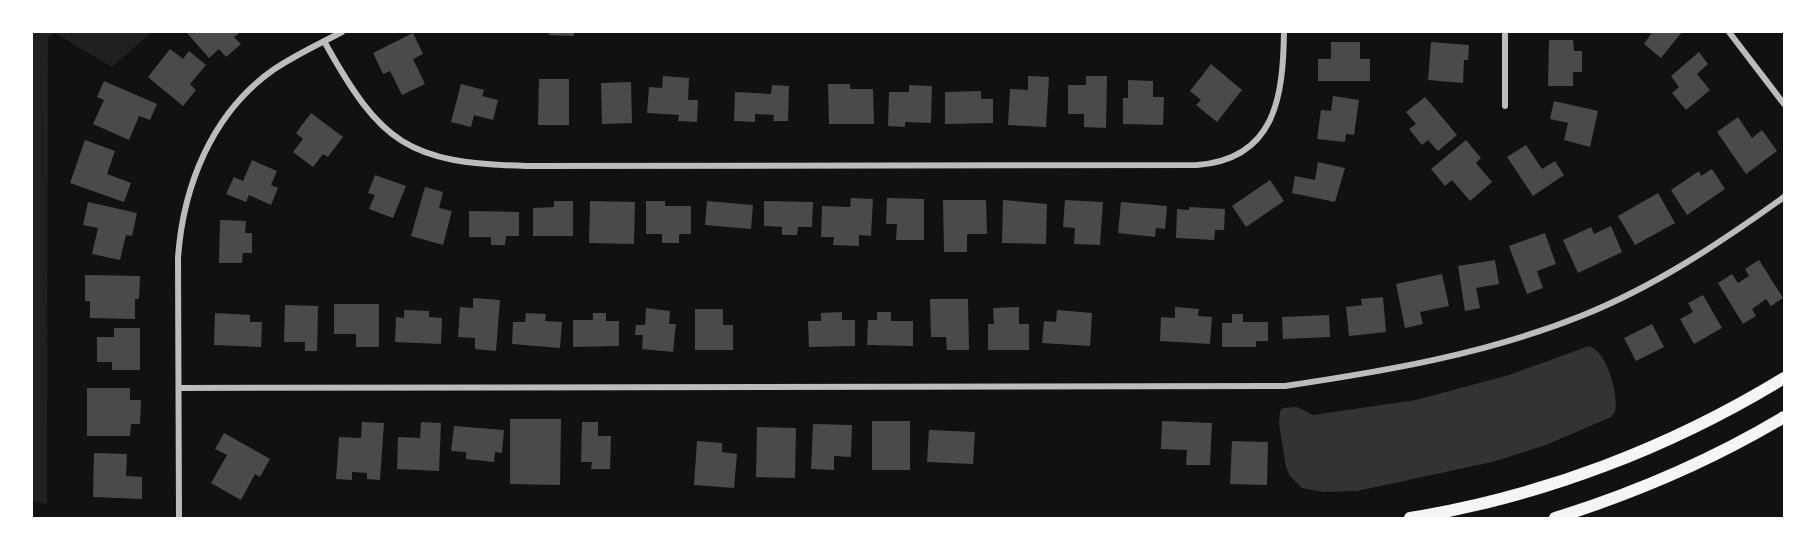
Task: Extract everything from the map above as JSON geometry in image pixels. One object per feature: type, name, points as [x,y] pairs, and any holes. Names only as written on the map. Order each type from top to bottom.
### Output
[{"type":"main road","points":[[1410,519],[1514,495],[1613,462],[1682,434],[1785,378]]},
{"type":"main road","points":[[1555,519],[1621,496],[1686,469],[1785,417]]},
{"type":"street","points":[[179,519],[178,258],[180,228],[194,176],[224,121],[258,83],[273,70],[342,32]]},
{"type":"street","points":[[324,41],[350,87],[382,126],[402,141],[431,156],[465,163],[526,166],[1197,165],[1221,162],[1233,156],[1246,148],[1268,125],[1279,100],[1284,32]]},
{"type":"street","points":[[1505,32],[1505,106]]},
{"type":"street","points":[[1729,32],[1785,104]]},
{"type":"street","points":[[180,388],[1285,386],[1438,360],[1512,340],[1582,316],[1678,269],[1785,197]]},
{"type":"shaded area","points":[[32,32],[152,32],[112,67],[55,33],[48,37],[47,504],[32,501]]},
{"type":"shaded area","points":[[1589,346],[1601,356],[1610,374],[1615,395],[1615,412],[1611,417],[1546,445],[1492,462],[1357,491],[1324,492],[1302,488],[1290,476],[1286,467],[1279,424],[1280,411],[1283,408],[1297,407],[1313,415],[1416,400],[1509,375]]},
{"type":"building","points":[[241,32],[234,37],[241,44],[226,57],[219,49],[209,58],[187,33]]},
{"type":"building","points":[[549,32],[574,32],[574,36],[549,35]]},
{"type":"building","points":[[1648,32],[1682,32],[1661,58],[1644,44],[1651,34]]},
{"type":"building","points":[[413,33],[423,54],[413,59],[425,84],[402,95],[390,71],[383,74],[373,53]]},
{"type":"building","points":[[1549,40],[1573,40],[1574,51],[1582,51],[1582,72],[1573,72],[1573,86],[1548,86]]},
{"type":"building","points":[[1331,42],[1360,42],[1360,59],[1370,59],[1370,81],[1318,81],[1318,59],[1331,59]]},
{"type":"building","points":[[1431,42],[1469,45],[1468,60],[1464,60],[1463,83],[1428,80]]},
{"type":"building","points":[[170,49],[183,59],[189,51],[206,65],[190,84],[196,90],[183,106],[148,77]]},
{"type":"building","points":[[1699,52],[1708,64],[1697,74],[1710,90],[1686,110],[1672,93],[1679,87],[1671,76]]},
{"type":"building","points":[[1211,64],[1242,90],[1217,122],[1196,105],[1201,100],[1190,91]]},
{"type":"building","points":[[663,76],[689,78],[688,100],[698,100],[697,122],[678,121],[679,115],[647,113],[649,87],[662,88]]},
{"type":"building","points":[[1028,76],[1049,77],[1046,127],[1008,125],[1010,89],[1028,90]]},
{"type":"building","points":[[1086,76],[1107,76],[1106,128],[1084,127],[1084,114],[1068,114],[1068,85],[1086,85]]},
{"type":"building","points":[[539,79],[569,79],[569,125],[538,125]]},
{"type":"building","points":[[1128,80],[1153,81],[1153,97],[1164,97],[1163,125],[1123,124],[1123,98],[1128,98]]},
{"type":"building","points":[[104,81],[157,104],[150,120],[139,116],[129,140],[93,124],[104,100],[97,97]]},
{"type":"building","points":[[631,82],[632,123],[602,124],[601,83]]},
{"type":"building","points":[[461,84],[484,90],[482,96],[498,100],[493,120],[474,115],[471,127],[451,122]]},
{"type":"building","points":[[828,84],[850,84],[850,89],[873,89],[874,124],[829,124]]},
{"type":"building","points":[[772,85],[789,86],[788,121],[773,121],[774,115],[755,114],[755,122],[734,121],[735,92],[771,94]]},
{"type":"building","points":[[909,85],[932,86],[931,123],[905,122],[905,127],[888,126],[889,92],[909,92]]},
{"type":"building","points":[[981,91],[981,99],[993,99],[993,123],[945,124],[945,92]]},
{"type":"building","points":[[1333,96],[1359,100],[1354,135],[1346,134],[1345,142],[1317,139],[1321,110],[1331,111]]},
{"type":"building","points":[[1425,97],[1457,135],[1438,151],[1428,140],[1422,145],[1409,129],[1416,124],[1406,112]]},
{"type":"building","points":[[1554,101],[1598,111],[1590,147],[1564,140],[1568,123],[1550,119]]},
{"type":"building","points":[[311,113],[343,137],[328,157],[323,154],[313,167],[293,152],[303,139],[296,133]]},
{"type":"building","points":[[1738,117],[1752,138],[1762,130],[1777,151],[1746,174],[1717,132]]},
{"type":"building","points":[[85,140],[115,151],[107,174],[131,183],[124,202],[70,183]]},
{"type":"building","points":[[1466,140],[1481,158],[1476,163],[1492,182],[1470,201],[1452,180],[1445,186],[1431,169]]},
{"type":"building","points":[[1526,145],[1542,169],[1555,161],[1564,175],[1533,196],[1507,157]]},
{"type":"building","points":[[252,160],[277,171],[271,185],[278,188],[271,205],[249,195],[246,202],[226,194],[234,177],[243,181]]},
{"type":"building","points":[[1318,162],[1345,168],[1335,202],[1292,193],[1295,176],[1315,180]]},
{"type":"building","points":[[1712,169],[1725,189],[1687,215],[1671,190],[1699,171],[1701,176]]},
{"type":"building","points":[[375,175],[406,186],[393,218],[369,209],[375,195],[368,193]]},
{"type":"building","points":[[1270,180],[1284,201],[1246,227],[1232,206]]},
{"type":"building","points":[[425,187],[443,192],[439,208],[452,211],[443,245],[411,236]]},
{"type":"building","points":[[1658,193],[1675,223],[1635,245],[1618,216]]},
{"type":"building","points":[[851,198],[873,199],[871,236],[859,235],[859,246],[833,245],[834,237],[821,237],[822,206],[850,207]]},
{"type":"building","points":[[887,198],[924,199],[924,240],[896,240],[897,224],[886,224]]},
{"type":"building","points":[[943,200],[986,200],[987,234],[967,234],[967,252],[944,252]]},
{"type":"building","points":[[1003,200],[1047,204],[1046,244],[1002,243]]},
{"type":"building","points":[[1065,200],[1103,202],[1100,245],[1074,244],[1075,228],[1063,227]]},
{"type":"building","points":[[554,201],[573,201],[573,236],[533,236],[533,208],[554,207]]},
{"type":"building","points":[[590,201],[635,202],[634,244],[589,243]]},
{"type":"building","points":[[646,201],[665,201],[665,206],[691,206],[691,234],[679,234],[679,243],[662,243],[662,234],[646,234]]},
{"type":"building","points":[[707,201],[753,205],[751,229],[705,225]]},
{"type":"building","points":[[764,201],[813,202],[812,227],[798,227],[797,235],[782,235],[782,227],[764,226]]},
{"type":"building","points":[[88,202],[137,213],[132,236],[126,235],[120,260],[92,254],[98,228],[83,225]]},
{"type":"building","points":[[1121,202],[1167,206],[1165,229],[1156,228],[1155,237],[1118,233]]},
{"type":"building","points":[[1189,207],[1225,209],[1224,230],[1215,230],[1214,240],[1176,238],[1177,209],[1189,210]]},
{"type":"building","points":[[469,211],[519,212],[519,236],[506,236],[505,245],[491,245],[491,237],[469,237]]},
{"type":"building","points":[[220,220],[246,221],[245,233],[252,233],[252,253],[243,253],[242,263],[219,263]]},
{"type":"building","points":[[1611,226],[1622,252],[1578,273],[1563,240],[1591,227],[1594,234]]},
{"type":"building","points":[[1545,233],[1556,264],[1537,271],[1543,288],[1527,294],[1509,246]]},
{"type":"building","points":[[1495,260],[1499,284],[1476,288],[1480,308],[1465,311],[1458,266]]},
{"type":"building","points":[[1759,260],[1783,298],[1771,306],[1766,299],[1752,309],[1756,316],[1743,324],[1718,283],[1732,274],[1738,283],[1749,276],[1745,269]]},
{"type":"building","points":[[1442,274],[1449,306],[1420,312],[1423,324],[1405,328],[1396,284]]},
{"type":"building","points":[[85,275],[140,276],[139,299],[135,299],[135,319],[90,318],[90,301],[85,301]]},
{"type":"building","points":[[1703,295],[1722,328],[1694,344],[1680,319],[1693,312],[1688,303]]},
{"type":"building","points":[[1383,297],[1386,332],[1349,336],[1346,307],[1362,305],[1361,299]]},
{"type":"building","points":[[473,298],[500,300],[496,351],[475,349],[475,338],[458,337],[460,307],[473,308]]},
{"type":"building","points":[[930,299],[968,299],[969,350],[947,350],[946,337],[931,337]]},
{"type":"building","points":[[334,304],[379,304],[379,347],[356,347],[356,334],[334,334]]},
{"type":"building","points":[[285,305],[318,306],[317,351],[305,351],[305,342],[284,342]]},
{"type":"building","points":[[1019,307],[1019,324],[1029,324],[1029,350],[988,350],[988,324],[994,324],[993,308]]},
{"type":"building","points":[[1175,307],[1199,309],[1198,316],[1212,317],[1210,344],[1160,341],[1161,317],[1175,318]]},
{"type":"building","points":[[646,308],[670,311],[669,324],[676,324],[673,352],[642,349],[643,335],[635,335],[636,325],[645,325]]},
{"type":"building","points":[[695,309],[723,309],[723,325],[733,325],[733,350],[695,350]]},
{"type":"building","points":[[404,310],[429,311],[429,317],[442,318],[441,344],[395,342],[396,317],[404,318]]},
{"type":"building","points":[[1057,310],[1092,313],[1090,346],[1042,343],[1044,321],[1056,322]]},
{"type":"building","points":[[842,312],[842,320],[855,320],[855,346],[809,347],[808,321],[821,321],[821,313]]},
{"type":"building","points":[[877,312],[891,312],[891,321],[913,321],[913,346],[867,345],[868,320],[877,320]]},
{"type":"building","points":[[215,313],[250,315],[250,322],[262,322],[261,347],[214,345]]},
{"type":"building","points":[[526,313],[546,314],[545,321],[562,322],[560,348],[512,344],[513,322],[525,322]]},
{"type":"building","points":[[593,313],[606,313],[606,321],[619,321],[619,346],[573,347],[573,320],[593,320]]},
{"type":"building","points":[[1232,314],[1243,314],[1243,322],[1268,322],[1268,341],[1256,341],[1256,347],[1222,347],[1222,323],[1232,323]]},
{"type":"building","points":[[1329,315],[1330,337],[1283,339],[1282,317]]},
{"type":"building","points":[[1652,324],[1664,347],[1636,361],[1624,338]]},
{"type":"building","points":[[114,328],[140,328],[140,370],[112,370],[112,362],[97,362],[97,337],[114,337]]},
{"type":"building","points":[[87,388],[130,388],[130,400],[141,400],[140,424],[131,424],[130,436],[87,436]]},
{"type":"building","points":[[510,419],[561,419],[560,485],[510,484]]},
{"type":"building","points":[[872,421],[910,421],[910,470],[872,470]]},
{"type":"building","points":[[1162,421],[1212,423],[1210,465],[1186,465],[1187,450],[1161,449]]},
{"type":"building","points":[[362,422],[384,423],[380,480],[367,479],[367,473],[352,472],[352,480],[336,479],[339,437],[361,438]]},
{"type":"building","points":[[421,422],[441,423],[439,471],[397,469],[398,437],[420,438]]},
{"type":"building","points":[[582,422],[598,422],[598,436],[611,436],[610,469],[591,469],[592,462],[581,462]]},
{"type":"building","points":[[813,424],[852,425],[851,457],[834,456],[834,470],[811,469]]},
{"type":"building","points":[[454,426],[504,430],[502,453],[495,452],[494,462],[466,459],[466,452],[451,451]]},
{"type":"building","points":[[757,427],[796,428],[795,478],[756,477]]},
{"type":"building","points":[[929,430],[975,432],[973,464],[927,462]]},
{"type":"building","points":[[224,433],[270,459],[260,477],[255,474],[241,500],[211,483],[227,455],[215,449]]},
{"type":"building","points":[[697,441],[722,443],[722,452],[737,454],[734,488],[694,485]]},
{"type":"building","points":[[1232,441],[1268,442],[1267,485],[1230,484]]},
{"type":"building","points":[[94,453],[127,454],[126,476],[142,477],[142,499],[93,497]]}]
